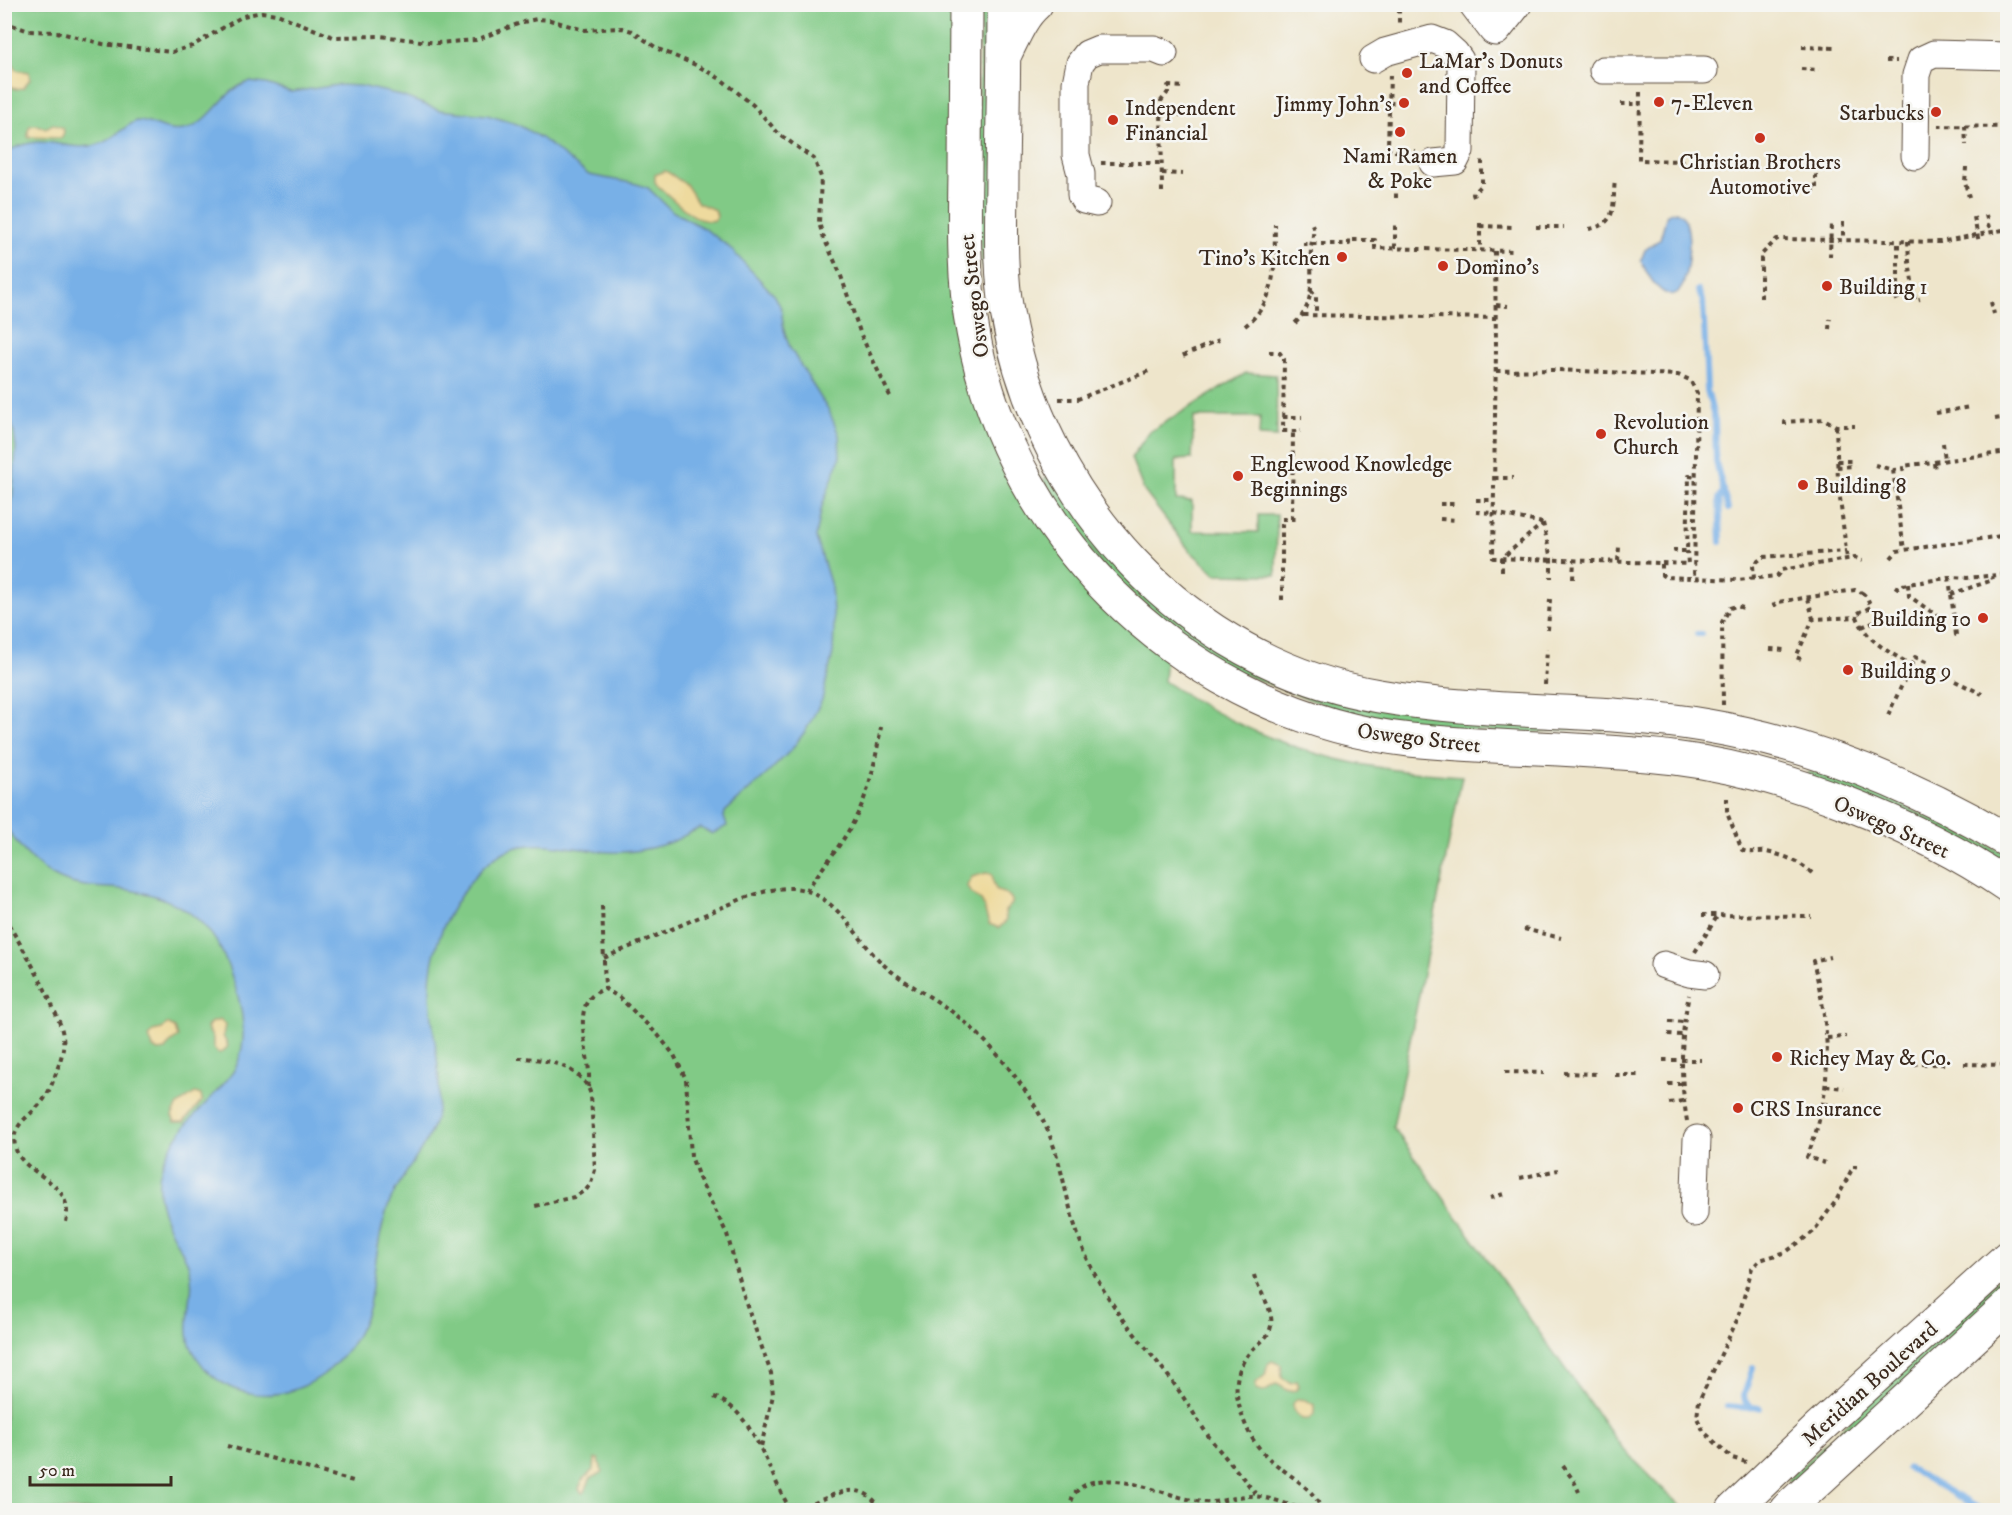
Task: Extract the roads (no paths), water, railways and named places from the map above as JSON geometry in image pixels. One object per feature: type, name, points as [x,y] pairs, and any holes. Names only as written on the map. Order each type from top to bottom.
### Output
[{"type":"main road","name":"Oswego Street","points":[[966,4],[964,251],[972,328],[986,388],[1011,451],[1033,494],[1055,528],[1104,587],[1147,627],[1194,662],[1225,680],[1277,705],[1322,721],[1363,732],[1414,740],[1676,758],[1768,778],[1817,793],[1889,822],[1952,852],[2007,886]]},
{"type":"main road","name":"Oswego Street","points":[[1004,4],[1002,262],[1006,308],[1019,367],[1049,444],[1078,496],[1110,538],[1160,589],[1202,622],[1249,651],[1309,678],[1378,696],[1428,703],[1612,714],[1684,722],[1770,739],[1885,778],[1926,796],[2007,841]]},
{"type":"main road","points":[[1004,57],[1019,27],[1036,4]]},
{"type":"main road","points":[[1476,4],[1495,29],[1515,4]]},
{"type":"main road","name":"Meridian Boulevard","points":[[1732,1510],[2007,1257]]},
{"type":"main road","name":"Meridian Boulevard","points":[[1786,1510],[2007,1306]]},
{"type":"lane","points":[[1382,63],[1386,52],[1432,39],[1445,44],[1458,56],[1461,66],[1460,151],[1455,161],[1433,163]]},
{"type":"lane","points":[[1097,203],[1082,198],[1093,151],[1094,81],[1099,68],[1110,59],[1154,58],[1164,53]]},
{"type":"lane","points":[[1916,156],[1916,75],[1921,60],[1934,54],[2007,56]]},
{"type":"lane","points":[[1603,70],[1704,70]]},
{"type":"lane","points":[[1664,965],[1696,975]]},
{"type":"lane","points":[[1692,1132],[1695,1213]]},
{"type":"water","points":[[250,82],[266,84],[291,92],[338,85],[361,86],[396,94],[439,110],[487,115],[517,124],[541,138],[589,175],[648,188],[672,211],[705,229],[728,246],[775,296],[781,308],[784,330],[790,348],[829,411],[839,435],[840,458],[822,506],[816,537],[831,586],[834,625],[833,653],[822,700],[806,730],[792,749],[725,812],[727,826],[712,834],[701,828],[663,845],[623,852],[548,845],[519,847],[506,851],[493,859],[470,882],[448,917],[438,941],[430,980],[431,1009],[439,1072],[435,1120],[427,1140],[398,1186],[388,1207],[380,1235],[366,1315],[358,1332],[337,1363],[313,1381],[294,1390],[275,1394],[256,1394],[237,1390],[220,1382],[205,1369],[193,1351],[188,1331],[191,1288],[189,1267],[162,1210],[159,1194],[160,1172],[169,1149],[186,1125],[230,1076],[238,1062],[242,1048],[242,1015],[239,999],[223,954],[215,939],[194,916],[167,901],[152,895],[121,889],[79,885],[55,877],[30,858],[4,824],[4,555],[11,517],[16,448],[13,427],[4,406],[5,153],[19,146],[42,142],[84,147],[97,145],[137,121],[170,130],[183,130],[202,121],[232,91]]},
{"type":"water","points":[[1676,211],[1686,224],[1689,245],[1683,285],[1671,295],[1665,293],[1653,282],[1641,260],[1645,250],[1660,239],[1667,214]]},
{"type":"waterway","points":[[1698,290],[1703,301],[1707,390],[1715,421],[1716,462],[1728,509]]},
{"type":"waterway","points":[[1721,542],[1719,499],[1724,490]]},
{"type":"waterway","points":[[1697,634],[1702,634]]},
{"type":"waterway","points":[[1753,1367],[1744,1395],[1745,1401],[1751,1407],[1760,1408]]},
{"type":"waterway","points":[[1727,1406],[1750,1408]]},
{"type":"waterway","points":[[1908,1468],[1982,1510]]},
{"type":"place","name":"LaMar's Donuts and Coffee","points":[[1407,73]]},
{"type":"place","name":"7-Eleven","points":[[1659,102]]},
{"type":"place","name":"Jimmy John's","points":[[1404,103]]},
{"type":"place","name":"Starbucks","points":[[1936,112]]},
{"type":"place","name":"Independent Financial","points":[[1113,120]]},
{"type":"place","name":"Nami Ramen & Poke","points":[[1400,132]]},
{"type":"place","name":"Christian Brothers Automotive","points":[[1760,138]]},
{"type":"place","name":"Tino's Kitchen","points":[[1342,257]]},
{"type":"place","name":"Domino's","points":[[1443,266]]},
{"type":"place","name":"Building 1","points":[[1827,286]]},
{"type":"place","name":"Revolution Church","points":[[1601,434]]},
{"type":"place","name":"Englewood Knowledge Beginnings","points":[[1238,476]]},
{"type":"place","name":"Building 8","points":[[1803,485]]},
{"type":"place","name":"Building 10","points":[[1983,618]]},
{"type":"place","name":"Building 9","points":[[1848,670]]},
{"type":"place","name":"Richey May & Co.","points":[[1777,1057]]},
{"type":"place","name":"CRS Insurance","points":[[1738,1108]]}]
